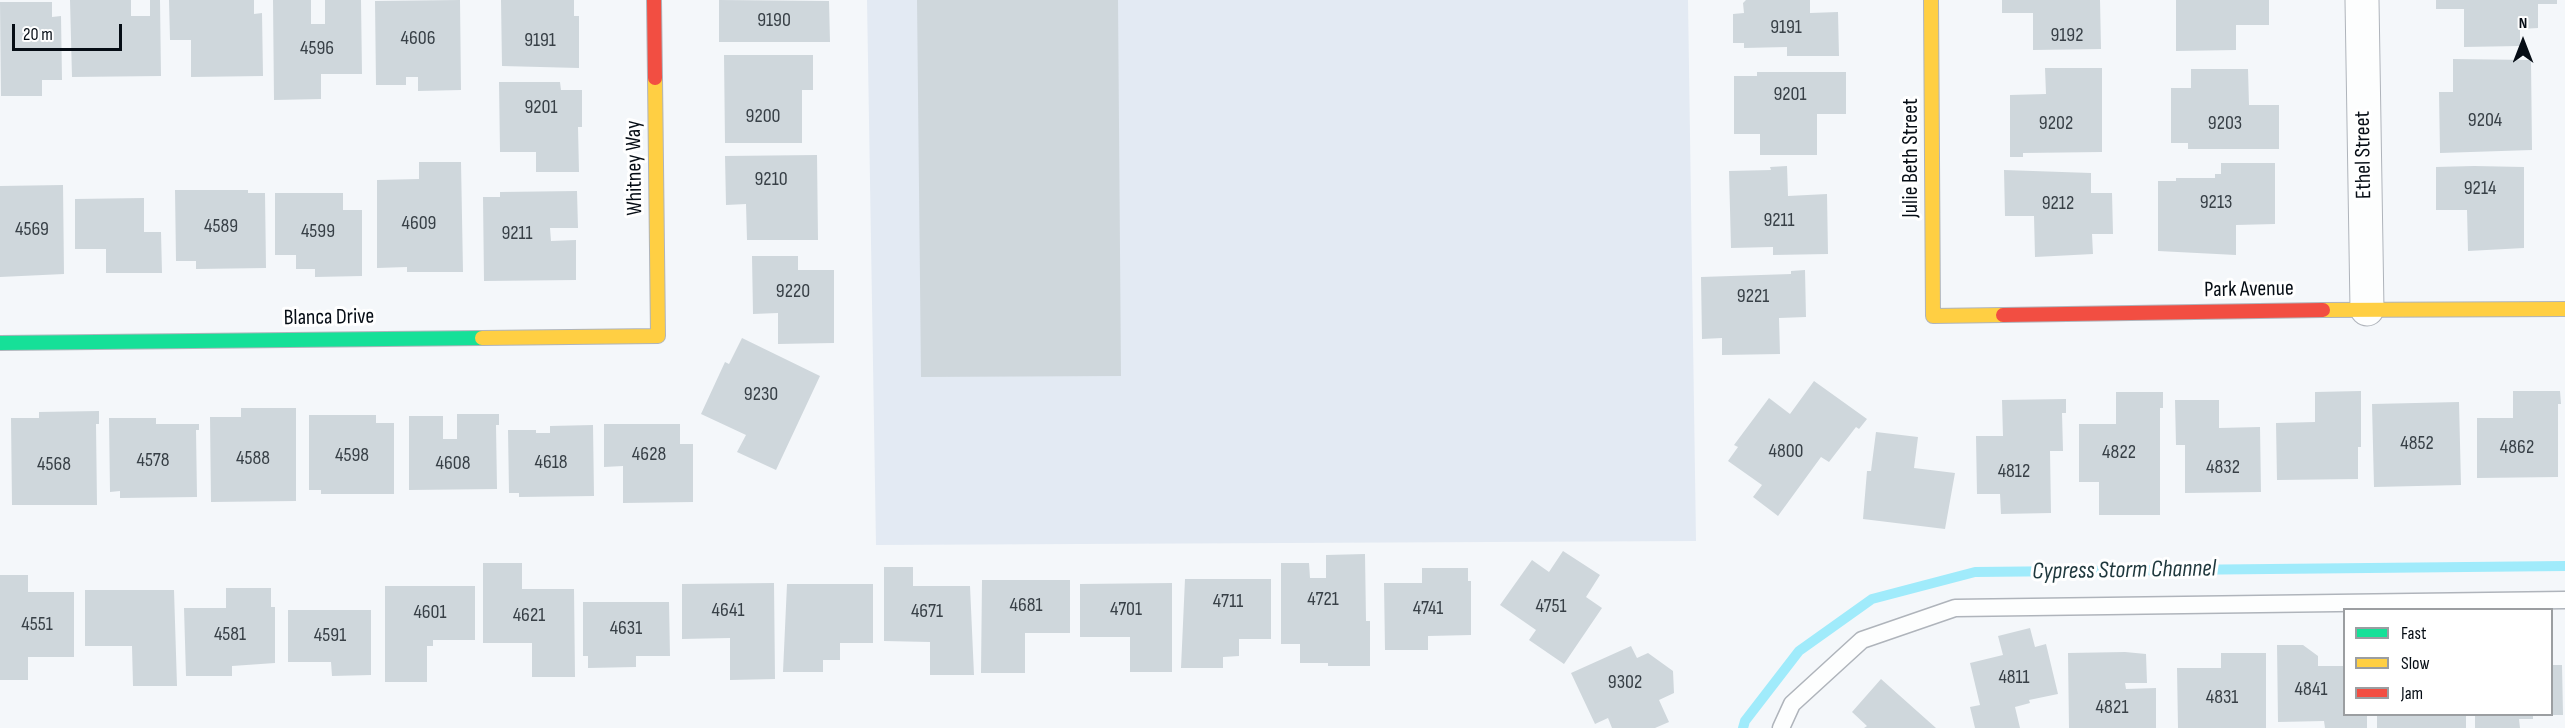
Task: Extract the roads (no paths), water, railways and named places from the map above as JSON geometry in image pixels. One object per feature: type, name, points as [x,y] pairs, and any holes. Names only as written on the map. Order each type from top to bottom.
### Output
[{"type":"street","name":"Whitney Way","points":[[654,0],[658,336]]},
{"type":"street","name":"Julie Beth Street","points":[[1930,0],[1933,316]]},
{"type":"street","name":"Ethel Street","points":[[2362,0],[2367,309]]},
{"type":"street","name":"Park Avenue","points":[[1933,316],[2367,309],[2565,309]]},
{"type":"street","name":"Blanca Drive","points":[[0,343],[658,336]]},
{"type":"lane","points":[[1781,728],[1792,704],[1862,640],[1955,609],[2565,600]]},
{"type":"waterway","name":"Cypress Storm Channel","points":[[1743,728],[1745,721],[1799,651],[1872,599],[1975,572],[2565,566]]}]
